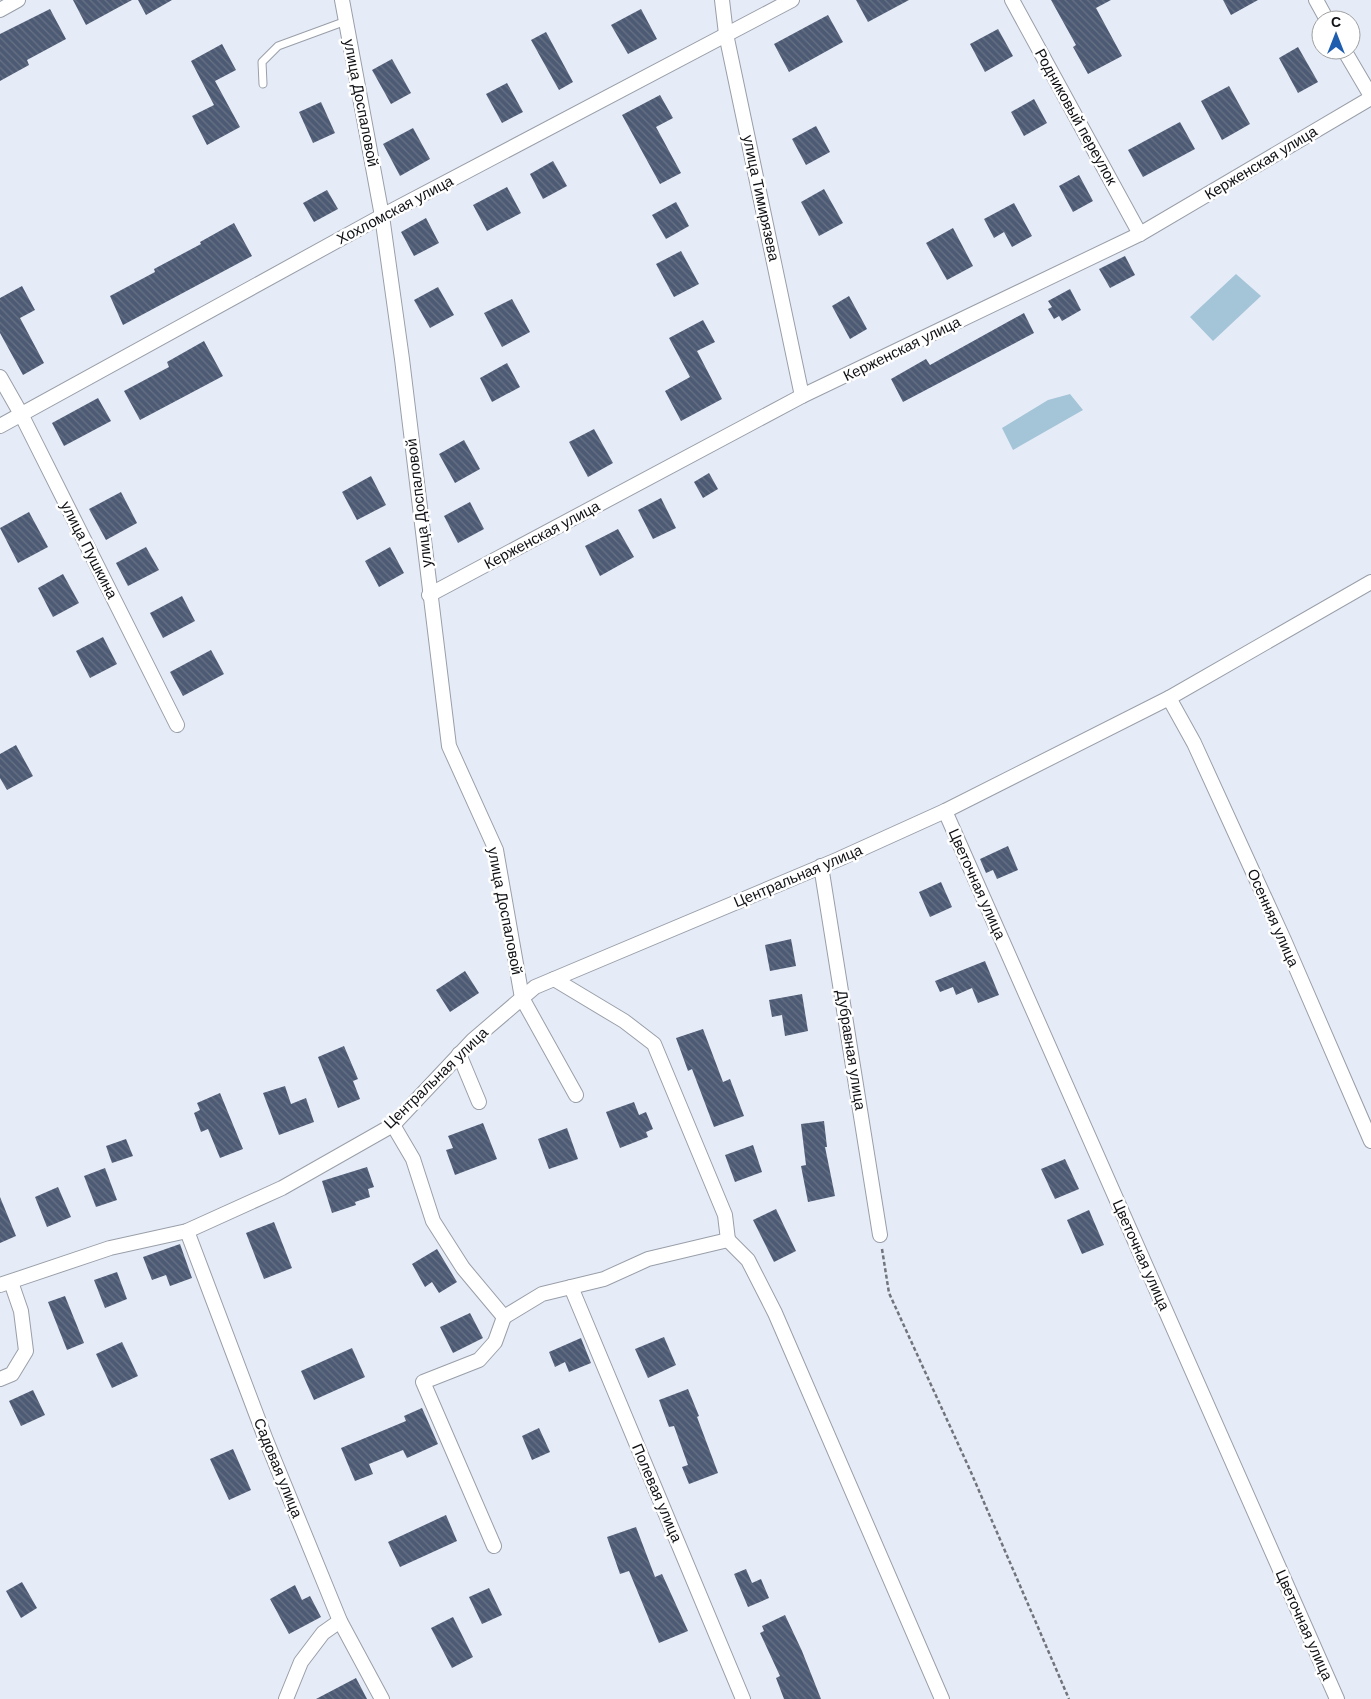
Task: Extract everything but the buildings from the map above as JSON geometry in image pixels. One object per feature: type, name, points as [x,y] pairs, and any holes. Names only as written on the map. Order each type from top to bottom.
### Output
[{"type":"street","points":[[0,10],[18,0]]},
{"type":"street","name":"улица Доспаловой","points":[[342,0],[382,216],[402,359],[429,595],[449,746],[496,850],[522,998],[576,1095]]},
{"type":"street","name":"улица Тимирязева","points":[[722,0],[726,34],[802,396]]},
{"type":"street","name":"Хохломская улица","points":[[0,426],[382,216],[792,0]]},
{"type":"street","name":"Родниковый переулок","points":[[1012,0],[1140,234]]},
{"type":"street","points":[[1350,60],[1371,97]]},
{"type":"street","name":"Керженская улица","points":[[429,595],[802,396],[1140,234],[1371,97]]},
{"type":"street","name":"улица Пушкина","points":[[0,377],[21,414],[177,725]]},
{"type":"street","name":"Центральная улица","points":[[5,1284],[110,1248],[187,1231],[282,1188],[393,1125],[473,1040],[535,988],[945,811],[1168,698],[1371,582]]},
{"type":"street","name":"Осенняя улица","points":[[1168,698],[1194,743],[1371,1141]]},
{"type":"street","name":"Цветочная улица","points":[[945,811],[1337,1699]]},
{"type":"street","name":"Дубравная улица","points":[[821,866],[880,1234]]},
{"type":"street","points":[[554,979],[624,1021],[654,1044],[725,1215],[728,1240],[748,1260],[775,1314],[942,1699]]},
{"type":"street","points":[[459,1054],[479,1102]]},
{"type":"street","points":[[393,1125],[413,1159],[433,1221],[464,1268],[504,1317]]},
{"type":"street","name":"Садовая улица","points":[[187,1231],[266,1440],[340,1621],[382,1699]]},
{"type":"street","points":[[494,1546],[423,1382],[479,1360],[495,1342],[504,1317],[542,1294],[604,1279],[648,1259],[728,1240]]},
{"type":"street","points":[[0,1378],[12,1374],[26,1350],[21,1311],[5,1284]]},
{"type":"street","name":"Полевая улица","points":[[571,1287],[743,1699]]},
{"type":"street","points":[[286,1699],[301,1662],[323,1633],[340,1621]]},
{"type":"lane","points":[[263,84],[262,62],[278,46],[346,21]]},
{"type":"path","points":[[880,1234],[889,1293],[970,1470],[1069,1699]]},
{"type":"water","points":[[1236,274],[1261,296],[1213,341],[1190,317]]},
{"type":"water","points":[[1070,394],[1083,410],[1013,450],[1002,428],[1048,400]]}]
